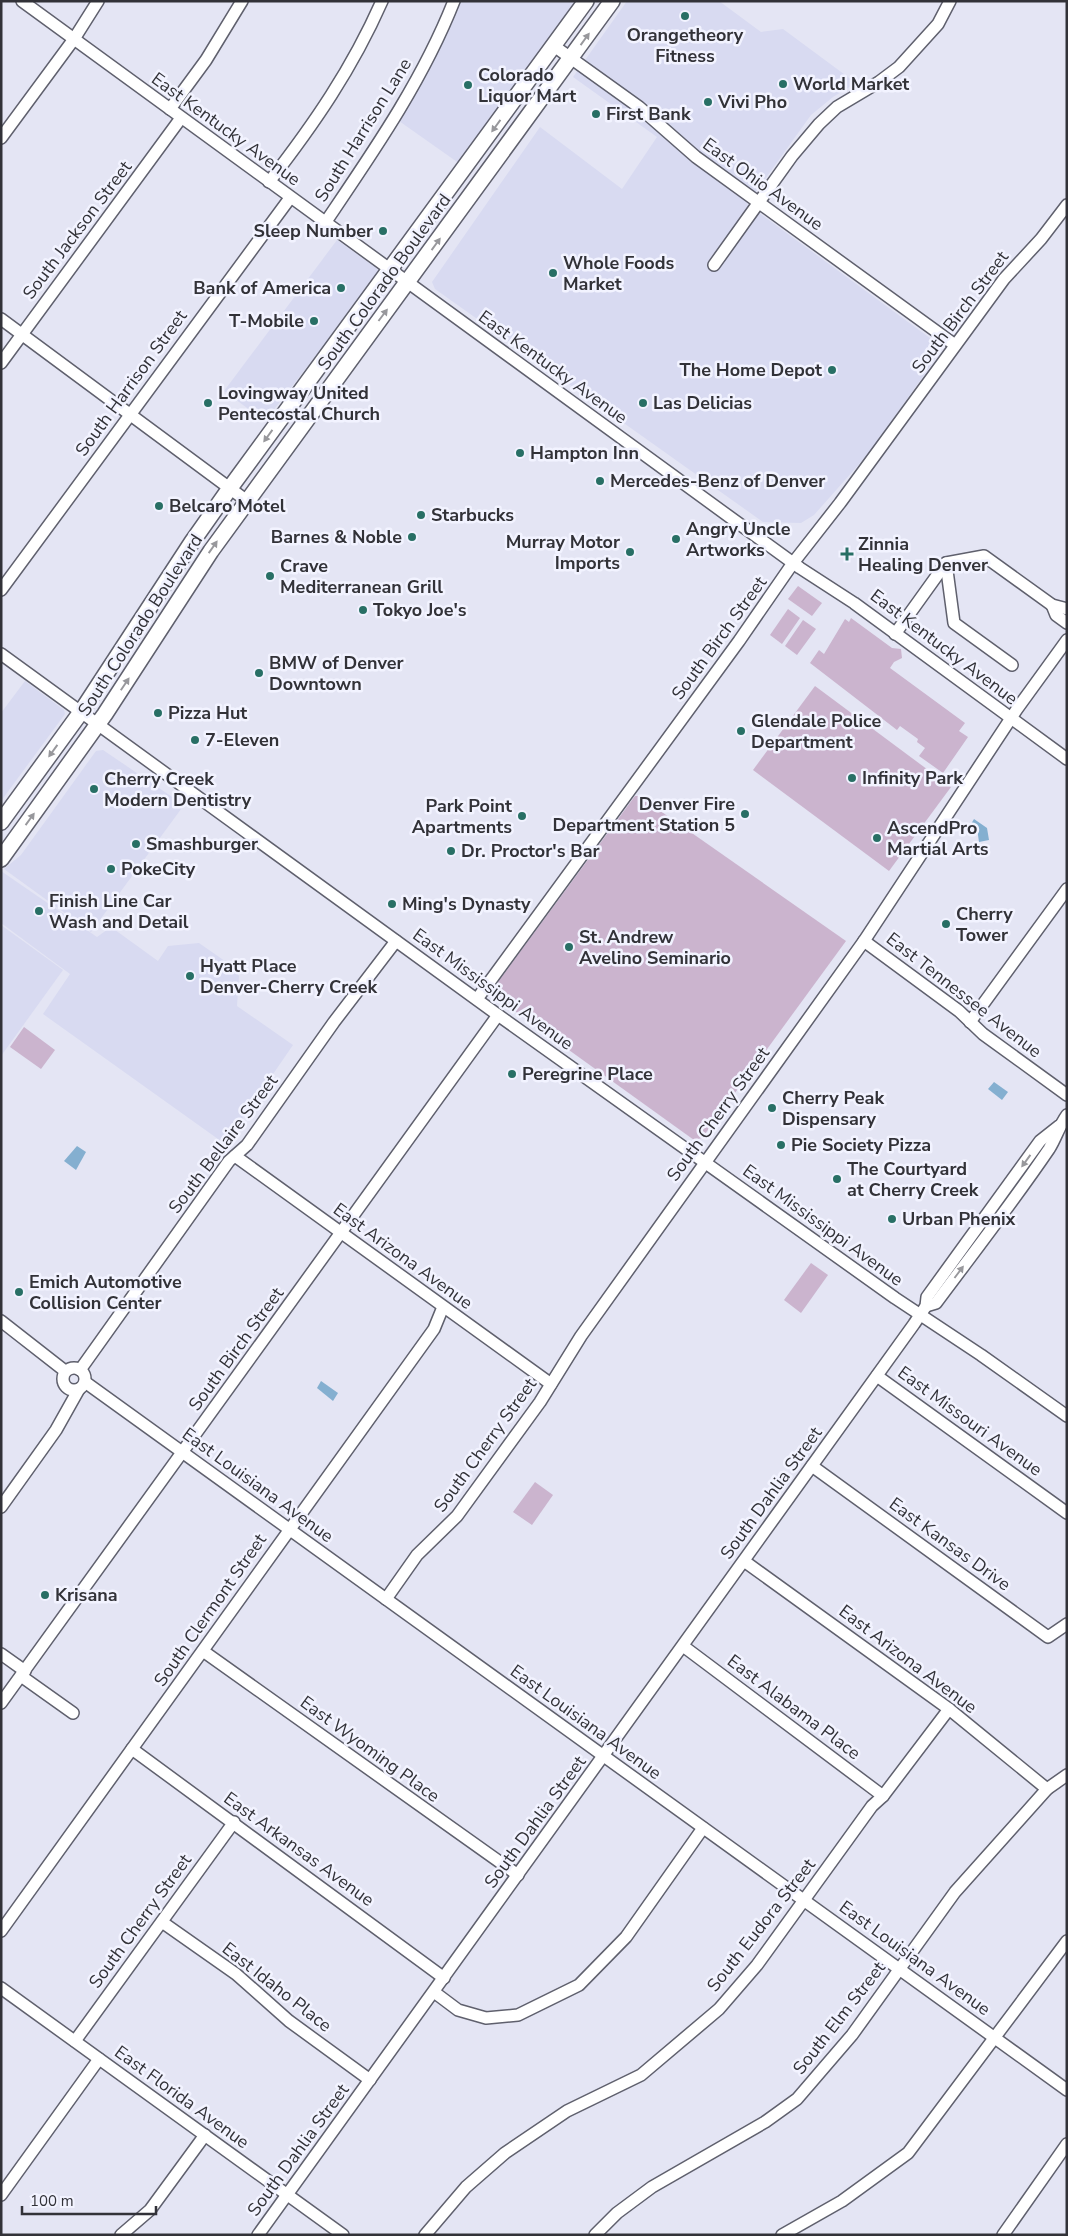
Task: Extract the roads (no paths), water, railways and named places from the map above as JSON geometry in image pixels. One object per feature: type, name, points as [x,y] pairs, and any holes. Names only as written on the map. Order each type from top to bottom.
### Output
[{"type":"main road","name":"South Colorado Boulevard","points":[[1,822],[81,712],[192,542],[230,488],[586,1]]},
{"type":"main road","name":"South Colorado Boulevard","points":[[1,858],[98,724],[211,551],[612,1]]},
{"type":"street","name":"East Kentucky Avenue","points":[[22,1],[793,563],[854,603],[1067,759]]},
{"type":"street","points":[[1,138],[74,39],[98,1]]},
{"type":"street","points":[[170,109],[206,60],[242,1]]},
{"type":"street","points":[[269,182],[317,120],[358,53],[382,1]]},
{"type":"street","name":"South Harrison Lane","points":[[325,223],[384,137],[412,89],[454,1]]},
{"type":"street","points":[[714,265],[759,202],[819,124],[837,107],[879,82],[899,67],[938,24],[950,1]]},
{"type":"street","name":"East Ohio Avenue","points":[[554,46],[639,107],[687,151],[956,345]]},
{"type":"street","name":"South Jackson Street","points":[[1,362],[181,118]]},
{"type":"street","name":"South Harrison Street","points":[[1,590],[129,413],[290,198]]},
{"type":"street","name":"South Birch Street","points":[[477,999],[734,648],[793,563],[845,496],[1004,279],[1041,239],[1067,205]]},
{"type":"street","points":[[1,319],[247,501]]},
{"type":"street","points":[[895,634],[946,563],[984,556],[1052,605],[1067,608]]},
{"type":"street","points":[[946,563],[954,623],[1012,665]]},
{"type":"street","points":[[1052,605],[1056,615],[1067,623]]},
{"type":"street","name":"South Cherry Street","points":[[386,1599],[420,1551],[458,1516],[551,1384],[582,1336],[864,941],[1011,719],[1067,640]]},
{"type":"street","name":"East Mississippi Avenue","points":[[1,654],[498,1015],[705,1162],[923,1311],[1067,1416]]},
{"type":"street","points":[[970,1022],[1067,890]]},
{"type":"street","name":"South Bellaire Street","points":[[80,1370],[235,1156],[247,1145],[334,1022],[396,941]]},
{"type":"street","name":"East Tennessee Avenue","points":[[864,941],[959,1011],[990,1040],[1067,1095]]},
{"type":"street","name":"South Birch Street","points":[[1,1703],[498,1015]]},
{"type":"street","name":"South Dahlia Street","points":[[258,2235],[923,1311],[936,1303],[984,1238],[1049,1148],[1059,1126],[1067,1115]]},
{"type":"street","name":"East Arizona Avenue","points":[[235,1156],[551,1384]]},
{"type":"street","name":"South Clermont Street","points":[[1,1931],[434,1329],[442,1307]]},
{"type":"street","points":[[1,1321],[65,1371]]},
{"type":"street","points":[[1,1507],[56,1430],[65,1412],[64,1407],[85,1376],[74,1367],[65,1371]]},
{"type":"street","points":[[65,1371],[63,1381],[77,1386]]},
{"type":"street","name":"East Missouri Avenue","points":[[876,1376],[1067,1513]]},
{"type":"street","name":"East Louisiana Avenue","points":[[77,1386],[183,1452],[1067,2090]]},
{"type":"street","name":"East Kansas Drive","points":[[812,1466],[1048,1637],[1067,1624]]},
{"type":"street","name":"East Arizona Avenue","points":[[744,1561],[949,1709],[1047,1789]]},
{"type":"street","name":"East Alabama Place","points":[[683,1646],[883,1796]]},
{"type":"street","name":"East Wyoming Place","points":[[203,1651],[518,1875]]},
{"type":"street","points":[[1,1654],[73,1713]]},
{"type":"street","name":"South Eudora Street","points":[[425,2235],[466,2187],[519,2142],[567,2111],[641,2075],[719,2009],[757,1965],[872,1806],[883,1796],[949,1709]]},
{"type":"street","name":"East Arkansas Avenue","points":[[132,1749],[234,1822],[444,1978]]},
{"type":"street","name":"South Elm Street","points":[[595,2235],[617,2213],[652,2187],[765,2122],[797,2099],[852,2035],[955,1892],[1047,1789],[1067,1775]]},
{"type":"street","name":"South Cherry Street","points":[[75,2041],[234,1822]]},
{"type":"street","points":[[434,1992],[458,2010],[486,2018],[518,2015],[579,1985],[626,1937],[703,1828]]},
{"type":"street","name":"East Idaho Place","points":[[162,1922],[236,1974],[288,2021],[370,2080]]},
{"type":"street","points":[[782,2235],[842,2201],[908,2153],[1067,1941]]},
{"type":"street","name":"East Florida Avenue","points":[[1,1988],[343,2235]]},
{"type":"street","points":[[1,2195],[99,2059]]},
{"type":"street","points":[[121,2235],[150,2210],[205,2135]]},
{"type":"street","points":[[1002,2235],[1067,2144]]},
{"type":"water","points":[[974,819],[987,828],[989,840],[979,842],[977,828],[971,824]]},
{"type":"water","points":[[994,1082],[1008,1092],[1002,1100],[988,1089]]},
{"type":"water","points":[[77,1146],[86,1152],[76,1170],[64,1161]]},
{"type":"water","points":[[321,1381],[338,1393],[333,1401],[317,1388]]},
{"type":"place","name":"Orangetheory Fitness","points":[[685,16]]},
{"type":"place","name":"World Market","points":[[783,84]]},
{"type":"place","name":"Colorado Liquor Mart","points":[[468,85]]},
{"type":"place","name":"Vivi Pho","points":[[708,102]]},
{"type":"place","name":"First Bank","points":[[596,114]]},
{"type":"place","name":"Sleep Number","points":[[383,231]]},
{"type":"place","name":"Whole Foods Market","points":[[553,273]]},
{"type":"place","name":"Bank of America","points":[[341,288]]},
{"type":"place","name":"T-Mobile","points":[[314,321]]},
{"type":"place","name":"The Home Depot","points":[[832,370]]},
{"type":"place","name":"Lovingway United Pentecostal Church","points":[[208,403]]},
{"type":"place","name":"Las Delicias","points":[[643,403]]},
{"type":"place","name":"Hampton Inn","points":[[520,453]]},
{"type":"place","name":"Mercedes-Benz of Denver","points":[[600,481]]},
{"type":"place","name":"Belcaro Motel","points":[[159,506]]},
{"type":"place","name":"Starbucks","points":[[421,515]]},
{"type":"place","name":"Barnes & Noble","points":[[412,537]]},
{"type":"place","name":"Angry Uncle Artworks","points":[[676,539]]},
{"type":"place","name":"Murray Motor Imports","points":[[630,552]]},
{"type":"place","name":"Zinnia Healing Denver","points":[[847,554]]},
{"type":"place","name":"Crave Mediterranean Grill","points":[[270,576]]},
{"type":"place","name":"Tokyo Joe's","points":[[363,610]]},
{"type":"place","name":"BMW of Denver Downtown","points":[[259,673]]},
{"type":"place","name":"Pizza Hut","points":[[158,713]]},
{"type":"place","name":"Glendale Police Department","points":[[741,731]]},
{"type":"place","name":"7-Eleven","points":[[195,740]]},
{"type":"place","name":"Infinity Park","points":[[852,778]]},
{"type":"place","name":"Cherry Creek Modern Dentistry","points":[[94,789]]},
{"type":"place","name":"Denver Fire Department Station 5","points":[[745,814]]},
{"type":"place","name":"Park Point Apartments","points":[[522,816]]},
{"type":"place","name":"AscendPro Martial Arts","points":[[877,838]]},
{"type":"place","name":"Smashburger","points":[[136,844]]},
{"type":"place","name":"Dr. Proctor's Bar","points":[[451,851]]},
{"type":"place","name":"PokeCity","points":[[111,869]]},
{"type":"place","name":"Ming's Dynasty","points":[[392,904]]},
{"type":"place","name":"Finish Line Car Wash and Detail","points":[[39,911]]},
{"type":"place","name":"Cherry Tower","points":[[946,924]]},
{"type":"place","name":"St. Andrew Avelino Seminario","points":[[569,947]]},
{"type":"place","name":"Hyatt Place Denver-Cherry Creek","points":[[190,976]]},
{"type":"place","name":"Peregrine Place","points":[[512,1074]]},
{"type":"place","name":"Cherry Peak Dispensary","points":[[772,1108]]},
{"type":"place","name":"Pie Society Pizza","points":[[781,1145]]},
{"type":"place","name":"The Courtyard at Cherry Creek","points":[[837,1179]]},
{"type":"place","name":"Urban Phenix","points":[[892,1219]]},
{"type":"place","name":"Emich Automotive Collision Center","points":[[19,1292]]},
{"type":"place","name":"Krisana","points":[[45,1595]]}]
